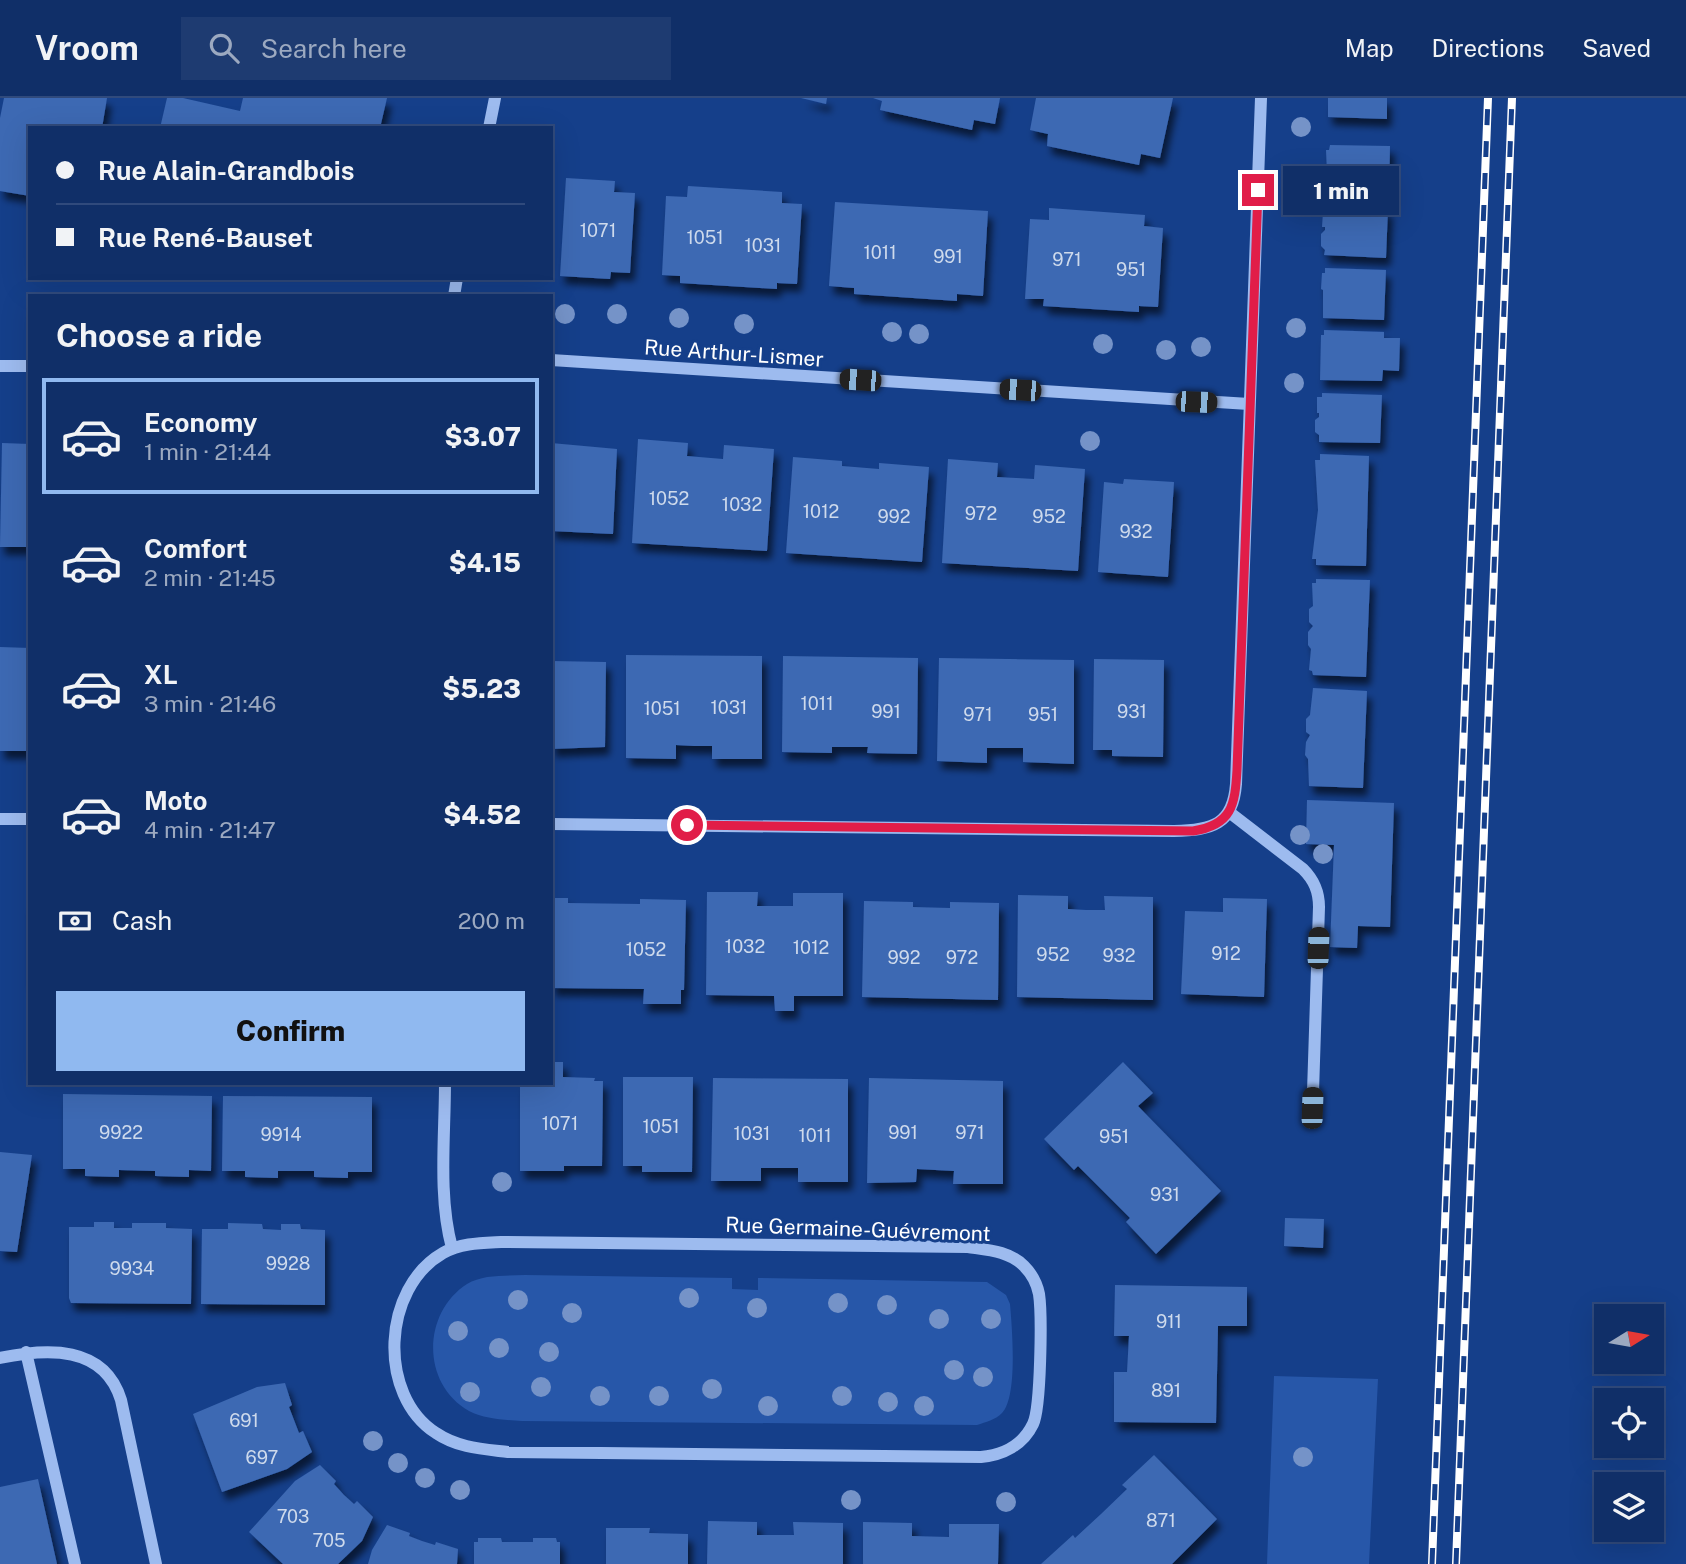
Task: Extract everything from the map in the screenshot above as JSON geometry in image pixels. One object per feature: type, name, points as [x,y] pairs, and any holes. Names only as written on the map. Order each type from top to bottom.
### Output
[{"type":"street","points":[[489,126],[495,98]]},
{"type":"street","points":[[553,824],[1174,831],[1211,827],[1226,816],[1235,796],[1237,770],[1261,98]]},
{"type":"street","name":"Rue Arthur-Lismer","points":[[553,360],[1249,404]]},
{"type":"street","points":[[0,366],[28,366]]},
{"type":"street","points":[[1226,816],[1303,869],[1312,878],[1316,888],[1319,907],[1311,1123]]},
{"type":"street","points":[[0,819],[28,819]]},
{"type":"street","points":[[445,1085],[444,1202],[452,1248]]},
{"type":"street","name":"Rue Germaine-Guévremont","points":[[528,1242],[968,1247],[998,1252],[1016,1259],[1024,1266],[1039,1293],[1038,1411],[1035,1422],[1022,1440],[1003,1452],[981,1457],[508,1452],[459,1445],[434,1432],[414,1413],[401,1389],[394,1356],[394,1334],[409,1290],[433,1260],[452,1248],[478,1243],[528,1242]]},
{"type":"street","points":[[26,1352],[75,1564]]},
{"type":"street","points":[[0,1358],[26,1352],[65,1353],[99,1366],[110,1377],[121,1400],[156,1564]]},
{"type":"shaded area","points":[[525,1275],[732,1278],[732,1289],[758,1290],[758,1278],[987,1282],[1006,1295],[1010,1304],[1013,1361],[1007,1405],[1002,1413],[993,1419],[977,1425],[522,1421],[475,1414],[453,1399],[442,1384],[435,1367],[435,1330],[452,1297],[467,1284],[487,1277]]},
{"type":"shaded area","points":[[1274,1376],[1378,1379],[1369,1564],[1267,1564]]},
{"type":"building","points":[[4,98],[107,98],[102,126],[28,126],[28,196],[0,191],[0,118]]},
{"type":"building","points":[[167,98],[183,98],[240,111],[243,98],[387,98],[380,126],[160,126]]},
{"type":"building","points":[[801,98],[827,98],[826,104]]},
{"type":"building","points":[[873,98],[1000,98],[995,124],[974,120],[972,130],[880,110],[882,101]]},
{"type":"building","points":[[1036,98],[1173,98],[1160,158],[1141,154],[1139,165],[1047,146],[1048,134],[1030,130]]},
{"type":"building","points":[[1328,98],[1387,98],[1387,119],[1328,117]]},
{"type":"building","points":[[1330,145],[1390,146],[1389,196],[1326,194],[1326,150],[1329,150]]},
{"type":"building","points":[[566,178],[615,181],[614,192],[635,193],[630,273],[611,272],[610,279],[560,276]]},
{"type":"building","points":[[688,186],[782,192],[782,203],[802,204],[797,284],[777,283],[777,289],[680,283],[680,276],[662,275],[666,196],[687,197]]},
{"type":"building","points":[[835,202],[988,211],[983,296],[957,294],[957,301],[854,294],[854,288],[829,286]]},
{"type":"building","points":[[1328,207],[1388,209],[1386,258],[1324,255],[1321,234],[1325,230],[1325,227],[1322,227],[1323,212],[1327,212]]},
{"type":"building","points":[[1049,208],[1145,215],[1144,226],[1163,228],[1158,307],[1139,306],[1139,312],[1043,306],[1044,299],[1025,299],[1030,219],[1049,220]]},
{"type":"building","points":[[1325,268],[1386,270],[1384,320],[1323,318],[1321,289]]},
{"type":"building","points":[[1324,330],[1384,332],[1384,338],[1400,338],[1399,371],[1383,370],[1382,381],[1320,380],[1321,335],[1324,335]]},
{"type":"building","points":[[1322,393],[1382,395],[1380,443],[1319,442],[1319,435],[1315,432],[1315,420],[1319,417],[1317,397],[1322,397]]},
{"type":"building","points":[[638,439],[688,443],[687,456],[723,459],[724,445],[774,449],[767,551],[632,543]]},
{"type":"building","points":[[2,443],[28,444],[28,547],[0,547]]},
{"type":"building","points":[[553,443],[617,449],[613,534],[553,531]]},
{"type":"building","points":[[1320,454],[1369,456],[1366,566],[1316,565],[1316,559],[1312,559],[1318,510],[1315,460],[1320,460]]},
{"type":"building","points":[[793,457],[842,461],[842,466],[879,469],[879,463],[929,467],[922,562],[786,553]]},
{"type":"building","points":[[948,459],[998,463],[997,477],[1034,479],[1035,465],[1085,469],[1078,571],[942,563]]},
{"type":"building","points":[[1124,479],[1174,482],[1168,577],[1098,572],[1104,482],[1123,484]]},
{"type":"building","points":[[1316,579],[1370,580],[1366,677],[1313,675],[1309,670],[1311,649],[1308,645],[1308,632],[1313,626],[1309,622],[1309,609],[1313,606],[1312,583],[1316,583]]},
{"type":"building","points":[[0,647],[28,648],[28,751],[0,751]]},
{"type":"building","points":[[626,655],[762,656],[762,759],[712,759],[712,746],[676,745],[676,759],[626,758]]},
{"type":"building","points":[[783,656],[918,658],[917,754],[867,753],[868,747],[832,747],[832,753],[782,752]]},
{"type":"building","points":[[939,658],[1074,660],[1074,764],[1023,762],[1023,748],[987,748],[987,763],[937,761]]},
{"type":"building","points":[[1094,659],[1164,660],[1163,757],[1112,756],[1112,750],[1093,750]]},
{"type":"building","points":[[553,661],[606,662],[605,747],[553,749]]},
{"type":"building","points":[[1313,688],[1367,691],[1363,788],[1309,786],[1308,759],[1305,755],[1306,742],[1310,735],[1306,732],[1306,719],[1310,715]]},
{"type":"building","points":[[1307,800],[1394,803],[1390,927],[1358,926],[1357,948],[1330,947],[1334,845],[1306,844]]},
{"type":"building","points":[[707,892],[758,892],[757,906],[793,906],[793,893],[843,893],[843,996],[794,996],[794,1011],[775,1011],[774,996],[706,995]]},
{"type":"building","points":[[1018,895],[1068,896],[1068,909],[1086,910],[1105,910],[1104,896],[1153,897],[1153,1000],[1017,997]]},
{"type":"building","points":[[553,898],[568,898],[568,903],[640,904],[640,899],[686,900],[684,990],[681,990],[681,1004],[643,1004],[644,989],[553,988]]},
{"type":"building","points":[[1223,898],[1267,899],[1264,997],[1181,994],[1185,911],[1223,912]]},
{"type":"building","points":[[28,901],[28,984],[27,983]]},
{"type":"building","points":[[864,901],[913,902],[913,907],[950,908],[950,902],[999,903],[998,1000],[862,997]]},
{"type":"building","points":[[553,1062],[563,1062],[563,1077],[595,1078],[594,1081],[603,1081],[602,1166],[564,1166],[564,1171],[520,1171],[520,1085],[553,1085]]},
{"type":"building","points":[[1123,1062],[1153,1093],[1138,1106],[1221,1191],[1156,1254],[1126,1222],[1130,1218],[1078,1166],[1074,1170],[1044,1139]]},
{"type":"building","points":[[623,1077],[693,1077],[692,1172],[642,1172],[642,1166],[623,1166]]},
{"type":"building","points":[[713,1078],[848,1079],[848,1182],[798,1182],[798,1168],[761,1168],[761,1181],[711,1181]]},
{"type":"building","points":[[869,1078],[1003,1081],[1003,1184],[953,1184],[954,1171],[917,1169],[916,1182],[867,1183]]},
{"type":"building","points":[[63,1094],[212,1096],[211,1171],[189,1170],[189,1177],[155,1176],[155,1171],[119,1170],[119,1177],[85,1176],[85,1169],[63,1169]]},
{"type":"building","points":[[223,1096],[372,1097],[372,1172],[348,1172],[348,1178],[314,1177],[314,1171],[278,1171],[278,1178],[245,1177],[245,1171],[222,1171]]},
{"type":"building","points":[[0,1152],[32,1155],[17,1252],[0,1251]]},
{"type":"building","points":[[1285,1218],[1324,1219],[1323,1248],[1284,1246]]},
{"type":"building","points":[[94,1222],[114,1222],[114,1228],[132,1228],[132,1223],[166,1223],[166,1228],[192,1229],[191,1304],[71,1303],[69,1227],[94,1227]]},
{"type":"building","points":[[228,1223],[262,1224],[263,1229],[281,1230],[281,1224],[300,1224],[301,1229],[325,1230],[325,1305],[201,1304],[202,1229],[228,1229]]},
{"type":"building","points":[[1115,1285],[1247,1287],[1247,1326],[1218,1326],[1216,1423],[1114,1422],[1114,1372],[1127,1372],[1129,1336],[1114,1336]]},
{"type":"building","points":[[285,1383],[292,1405],[289,1407],[299,1433],[303,1431],[312,1452],[287,1469],[222,1492],[193,1414],[257,1387]]},
{"type":"building","points":[[1154,1455],[1217,1519],[1172,1564],[1041,1564],[1073,1535],[1075,1538],[1127,1489],[1122,1485]]},
{"type":"building","points":[[320,1465],[336,1481],[334,1484],[344,1495],[354,1504],[357,1501],[373,1517],[362,1541],[338,1564],[283,1564],[249,1532],[295,1481]]},
{"type":"building","points":[[38,1479],[57,1564],[0,1564],[0,1487]]},
{"type":"building","points":[[708,1521],[757,1522],[757,1535],[794,1535],[793,1522],[843,1523],[843,1564],[707,1564]]},
{"type":"building","points":[[863,1522],[912,1523],[912,1536],[949,1537],[949,1524],[999,1524],[998,1564],[863,1564]]},
{"type":"building","points":[[387,1525],[410,1533],[409,1536],[422,1541],[458,1549],[457,1564],[368,1564],[372,1550]]},
{"type":"building","points":[[606,1528],[650,1528],[649,1533],[688,1534],[688,1564],[606,1564]]},
{"type":"building","points":[[478,1538],[501,1538],[502,1542],[533,1542],[533,1538],[556,1538],[557,1542],[560,1542],[560,1564],[474,1564],[474,1542],[478,1542]]},
{"type":"railway","points":[[1432,1564],[1488,98]]},
{"type":"railway","points":[[1456,1564],[1512,98]]},
{"type":"route","points":[[687,825],[1193,831],[1217,825],[1229,812],[1235,796],[1237,770],[1258,190]]}]
